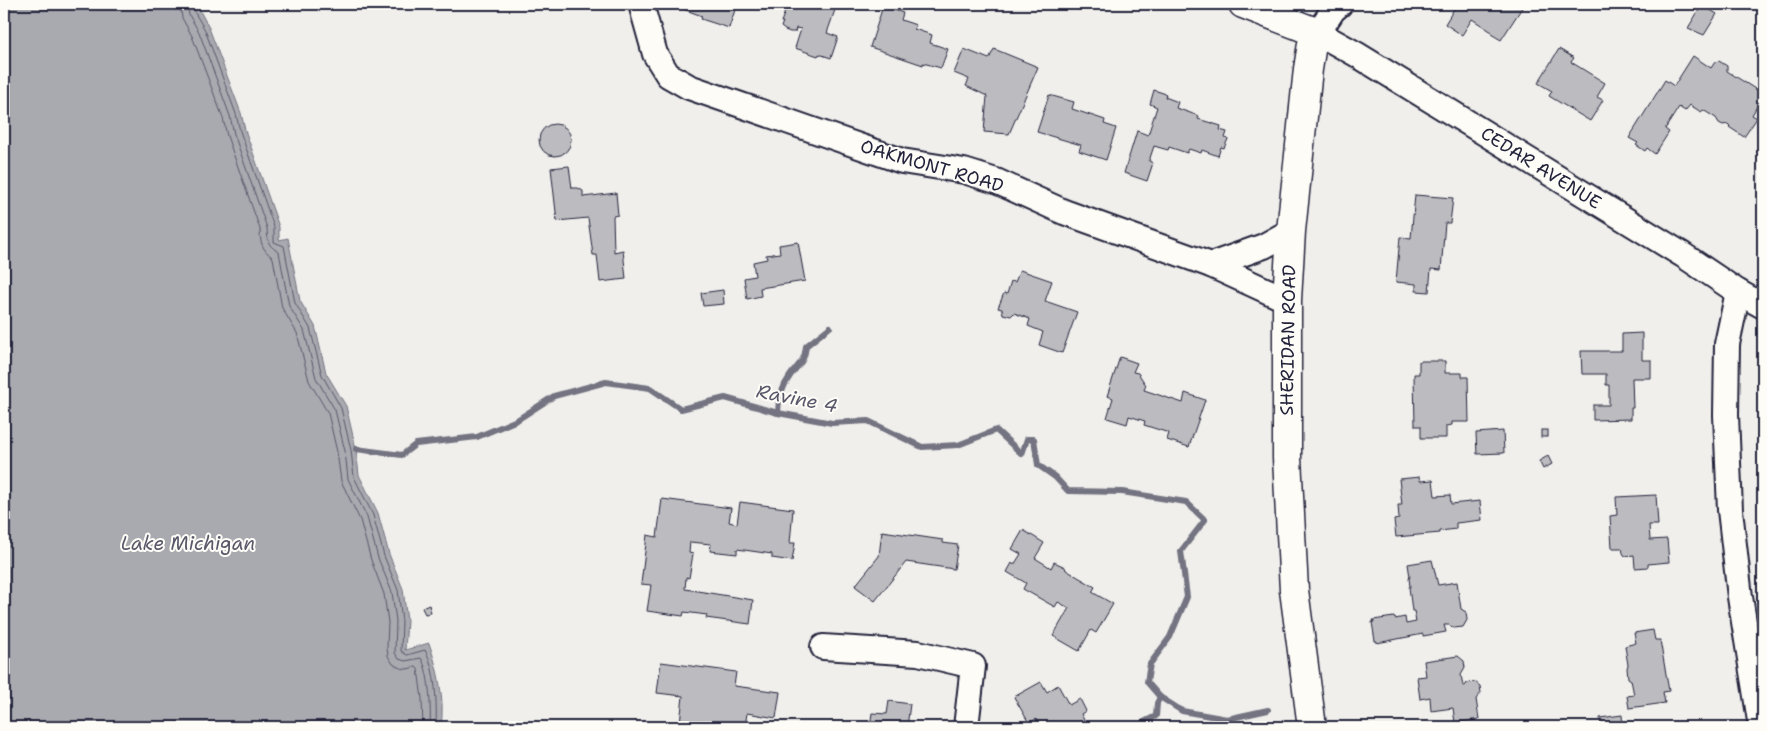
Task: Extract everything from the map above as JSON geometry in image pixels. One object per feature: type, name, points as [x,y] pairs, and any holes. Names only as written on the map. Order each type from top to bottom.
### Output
[{"type":"street","name":"OAKMONT ROAD","points":[[641,4],[655,54],[668,75],[689,87],[902,160],[964,171],[996,181],[1064,212],[1211,265],[1287,300]]},
{"type":"street","points":[[1243,4],[1318,33],[1333,10],[1340,4]]},
{"type":"street","name":"SHERIDAN ROAD","points":[[1312,727],[1294,590],[1287,464],[1287,300],[1291,231],[1308,68],[1312,44],[1318,33]]},
{"type":"street","name":"CEDAR AVENUE","points":[[1318,33],[1356,54],[1763,306]]},
{"type":"street","points":[[1211,265],[1264,246],[1291,231]]},
{"type":"street","points":[[1738,292],[1727,344],[1726,415],[1730,510],[1740,597],[1761,727]]},
{"type":"street","points":[[823,647],[918,653],[973,666],[966,727]]},
{"type":"water","name":"Lake Michigan","points":[[4,4],[198,4],[241,113],[245,130],[279,227],[279,240],[288,238],[300,301],[315,326],[326,373],[346,406],[356,449],[359,475],[378,513],[389,554],[403,589],[407,621],[405,650],[429,643],[440,685],[441,727],[4,727]]},
{"type":"building","points":[[685,4],[737,4],[729,28],[701,19],[702,16],[683,9]]},
{"type":"building","points":[[769,4],[827,4],[836,7],[827,33],[838,37],[831,58],[819,54],[818,56],[795,48],[801,29],[796,28],[795,32],[790,32],[781,27],[786,9]]},
{"type":"building","points":[[1457,4],[1519,4],[1523,6],[1501,40],[1472,19],[1462,35],[1445,24]]},
{"type":"building","points":[[1702,5],[1717,14],[1704,35],[1688,28]]},
{"type":"building","points":[[883,6],[903,13],[901,20],[916,25],[914,29],[932,35],[930,43],[948,49],[941,68],[923,63],[923,65],[870,47]]},
{"type":"building","points":[[964,49],[989,59],[994,49],[1038,67],[1009,134],[984,132],[987,96],[966,86],[969,79],[954,73]]},
{"type":"building","points":[[1559,49],[1574,58],[1571,62],[1605,83],[1597,97],[1603,100],[1590,121],[1549,96],[1552,91],[1538,83]]},
{"type":"building","points":[[1693,56],[1711,68],[1715,62],[1719,61],[1727,66],[1727,71],[1763,94],[1752,115],[1757,118],[1744,137],[1729,127],[1728,124],[1723,125],[1719,123],[1716,118],[1703,110],[1701,112],[1690,105],[1685,111],[1679,107],[1665,129],[1669,132],[1655,154],[1647,148],[1645,151],[1636,145],[1638,143],[1629,138],[1665,80],[1674,86]]},
{"type":"building","points":[[1154,90],[1166,94],[1165,97],[1178,102],[1176,108],[1199,116],[1198,119],[1221,126],[1220,130],[1227,132],[1225,138],[1228,139],[1224,148],[1221,147],[1218,156],[1202,150],[1201,153],[1189,149],[1187,153],[1169,147],[1168,150],[1154,146],[1149,161],[1153,163],[1147,181],[1124,173],[1137,131],[1148,135],[1157,107],[1150,104]]},
{"type":"building","points":[[1049,95],[1074,102],[1072,109],[1105,120],[1104,124],[1116,128],[1106,160],[1079,151],[1081,145],[1037,132]]},
{"type":"building","points":[[555,124],[566,129],[571,140],[566,151],[555,156],[544,151],[539,140],[544,129]]},
{"type":"building","points":[[569,166],[572,188],[578,188],[583,191],[583,197],[616,193],[618,215],[613,216],[614,252],[623,250],[626,279],[600,282],[597,255],[593,255],[588,218],[557,221],[551,168]]},
{"type":"building","points":[[1415,195],[1453,198],[1450,223],[1445,223],[1441,270],[1431,269],[1429,292],[1416,291],[1416,284],[1396,282],[1400,237],[1411,238]]},
{"type":"building","points":[[798,242],[805,281],[760,288],[761,296],[747,299],[744,278],[755,276],[753,262],[767,259],[766,255],[780,253],[779,245]]},
{"type":"building","points":[[1020,270],[1052,281],[1045,301],[1077,312],[1062,353],[1039,345],[1043,332],[1028,326],[1030,319],[1014,313],[1011,316],[1003,314],[1002,309],[998,308],[1004,293],[1007,294],[1011,281],[1015,282]]},
{"type":"building","points":[[723,290],[724,304],[703,306],[701,293]]},
{"type":"building","points":[[1642,333],[1642,360],[1651,360],[1651,378],[1632,378],[1633,408],[1631,408],[1631,419],[1593,420],[1593,405],[1609,405],[1609,385],[1606,385],[1606,374],[1582,374],[1581,351],[1622,351],[1622,334]]},
{"type":"building","points":[[1120,357],[1137,363],[1133,372],[1138,373],[1146,385],[1144,390],[1183,403],[1185,393],[1205,400],[1189,447],[1167,440],[1169,433],[1144,425],[1145,421],[1129,416],[1127,424],[1107,418],[1113,398],[1107,396]]},
{"type":"building","points":[[1419,361],[1445,361],[1445,373],[1462,373],[1462,377],[1468,377],[1469,422],[1452,422],[1452,425],[1446,426],[1446,438],[1421,438],[1421,426],[1415,426],[1414,374],[1419,374]]},
{"type":"building","points":[[1541,430],[1548,430],[1548,437],[1541,437]]},
{"type":"building","points":[[1503,431],[1504,453],[1477,454],[1476,433]]},
{"type":"building","points":[[1548,456],[1552,464],[1543,469],[1539,461]]},
{"type":"building","points":[[1420,477],[1420,481],[1433,480],[1435,496],[1450,495],[1451,504],[1480,501],[1482,520],[1456,523],[1456,529],[1440,531],[1440,533],[1396,537],[1394,520],[1399,519],[1398,505],[1402,505],[1399,479]]},
{"type":"building","points":[[1656,495],[1658,525],[1649,525],[1650,540],[1667,539],[1669,562],[1648,564],[1648,567],[1635,568],[1634,555],[1625,556],[1622,548],[1612,548],[1610,516],[1617,515],[1616,497]]},
{"type":"building","points":[[662,499],[731,508],[729,522],[737,524],[740,502],[793,509],[790,543],[795,543],[792,561],[772,558],[772,554],[737,549],[737,554],[710,551],[711,544],[690,542],[689,553],[693,554],[689,578],[686,577],[685,589],[753,600],[750,624],[706,618],[707,615],[684,612],[683,616],[647,611],[651,585],[641,584],[647,535],[657,537]]},
{"type":"building","points":[[1023,530],[1044,543],[1035,558],[1051,568],[1054,562],[1065,567],[1066,570],[1095,587],[1092,592],[1113,604],[1096,633],[1091,630],[1079,651],[1053,636],[1069,608],[1058,602],[1055,607],[1023,589],[1026,583],[1007,572],[1012,563],[1014,565],[1021,554],[1012,549]]},
{"type":"building","points":[[882,531],[943,540],[943,543],[958,545],[954,569],[906,562],[875,601],[855,586],[879,556]]},
{"type":"building","points":[[1432,560],[1438,585],[1457,582],[1461,609],[1466,612],[1467,620],[1463,627],[1454,628],[1444,625],[1446,632],[1423,636],[1423,634],[1377,643],[1375,641],[1373,620],[1405,617],[1406,624],[1416,622],[1414,611],[1412,611],[1408,564]]},
{"type":"building","points":[[429,605],[431,613],[425,614],[422,608]]},
{"type":"building","points":[[1653,630],[1655,640],[1660,640],[1669,691],[1663,692],[1665,703],[1629,708],[1627,696],[1634,695],[1631,680],[1628,678],[1625,646],[1636,643],[1634,633]]},
{"type":"building","points":[[1458,656],[1464,661],[1465,668],[1461,675],[1463,686],[1467,683],[1475,682],[1480,686],[1481,693],[1476,699],[1479,719],[1455,723],[1453,708],[1431,711],[1430,697],[1420,699],[1417,677],[1426,676],[1424,661]]},
{"type":"building","points":[[661,662],[736,672],[734,686],[780,692],[776,718],[747,713],[745,727],[712,727],[680,723],[683,696],[657,693]]},
{"type":"building","points":[[1041,682],[1047,692],[1058,685],[1069,705],[1080,699],[1086,711],[1081,714],[1087,726],[1093,722],[1096,727],[1041,727],[1036,719],[1029,723],[1014,697]]},
{"type":"building","points":[[889,701],[910,704],[907,727],[870,727],[872,713],[887,714]]},
{"type":"building","points":[[1622,715],[1623,727],[1601,727],[1600,718]]},
{"type":"waterway","points":[[778,413],[783,389],[803,359],[806,346],[830,327]]},
{"type":"waterway","name":"Ravine 4","points":[[356,449],[402,455],[416,444],[477,437],[517,420],[554,396],[606,382],[650,388],[681,409],[725,398],[778,413],[832,423],[868,421],[922,447],[958,445],[996,430],[1022,454],[1027,439],[1034,439],[1038,465],[1055,477],[1068,491],[1122,492],[1186,502],[1205,520],[1181,551],[1187,597],[1170,637],[1150,664],[1147,682],[1160,697],[1182,711],[1227,719],[1268,710]]},
{"type":"waterway","points":[[1139,727],[1156,716],[1157,703],[1160,697]]}]
